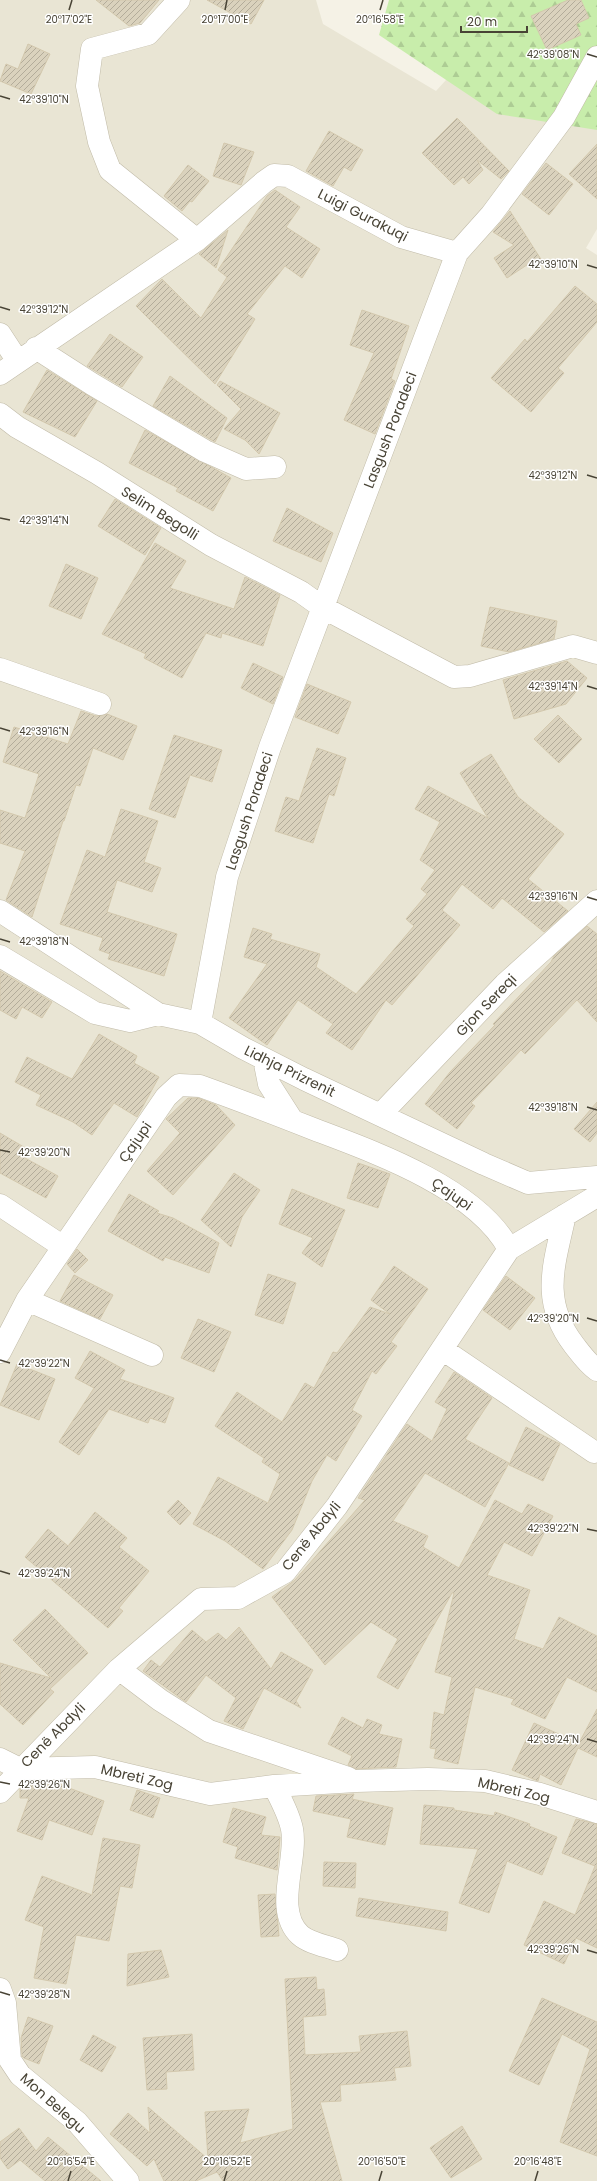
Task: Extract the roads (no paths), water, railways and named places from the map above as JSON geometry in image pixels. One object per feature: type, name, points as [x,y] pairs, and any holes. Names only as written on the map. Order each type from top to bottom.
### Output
[{"type":"street","points":[[179,0],[148,34],[92,49],[87,86],[99,142],[110,170],[197,240]]},
{"type":"street","points":[[457,252],[491,215],[564,117],[597,58]]},
{"type":"street","name":"Luigi Gurakuqi","points":[[0,374],[18,360],[197,240],[274,175],[288,176],[401,237],[457,252]]},
{"type":"street","name":"Lasgush Poradeci","points":[[200,1023],[227,877],[270,747],[457,252]]},
{"type":"street","points":[[0,334],[18,360]]},
{"type":"street","points":[[36,348],[92,384],[204,451],[246,469],[275,467]]},
{"type":"street","name":"Selim Begolli","points":[[0,414],[17,427],[91,470],[211,545],[301,592],[322,607]]},
{"type":"street","points":[[322,607],[454,677],[470,676],[574,646],[597,652]]},
{"type":"street","points":[[0,669],[100,704]]},
{"type":"street","name":"Gjon Sereqi","points":[[381,1114],[505,984],[597,901]]},
{"type":"street","name":"Lidhja Prizrenit","points":[[0,911],[158,1014],[200,1023],[264,1059],[484,1164],[528,1183],[597,1177]]},
{"type":"street","points":[[0,956],[95,1013],[130,1020],[158,1014]]},
{"type":"street","points":[[264,1059],[269,1084],[292,1120]]},
{"type":"street","name":"Çajupi","points":[[0,1352],[27,1300],[62,1246],[166,1097],[179,1085],[200,1086],[377,1153],[428,1177],[480,1213],[503,1237],[509,1249]]},
{"type":"street","points":[[597,1196],[565,1215],[553,1269],[553,1303],[567,1336],[590,1365],[597,1370]]},
{"type":"street","points":[[0,1205],[62,1246]]},
{"type":"street","name":"Cenë Abdyli","points":[[0,1792],[20,1769],[119,1669],[201,1599],[238,1598],[285,1572],[337,1506],[509,1249],[565,1215]]},
{"type":"street","points":[[27,1300],[152,1355]]},
{"type":"street","points":[[442,1349],[594,1452]]},
{"type":"street","name":"Mbreti Zog","points":[[119,1669],[160,1700],[209,1731],[356,1781]]},
{"type":"street","name":"Mbreti Zog","points":[[0,1759],[20,1769],[95,1768],[210,1794],[274,1786],[356,1781],[428,1779],[485,1781],[540,1794],[597,1812]]},
{"type":"street","points":[[274,1786],[286,1809],[292,1829],[293,1847],[288,1908],[290,1920],[300,1936],[337,1950]]},
{"type":"street","name":"Mon Belegu","points":[[0,1989],[5,2003],[10,2060],[20,2075],[77,2122],[128,2181]]}]
